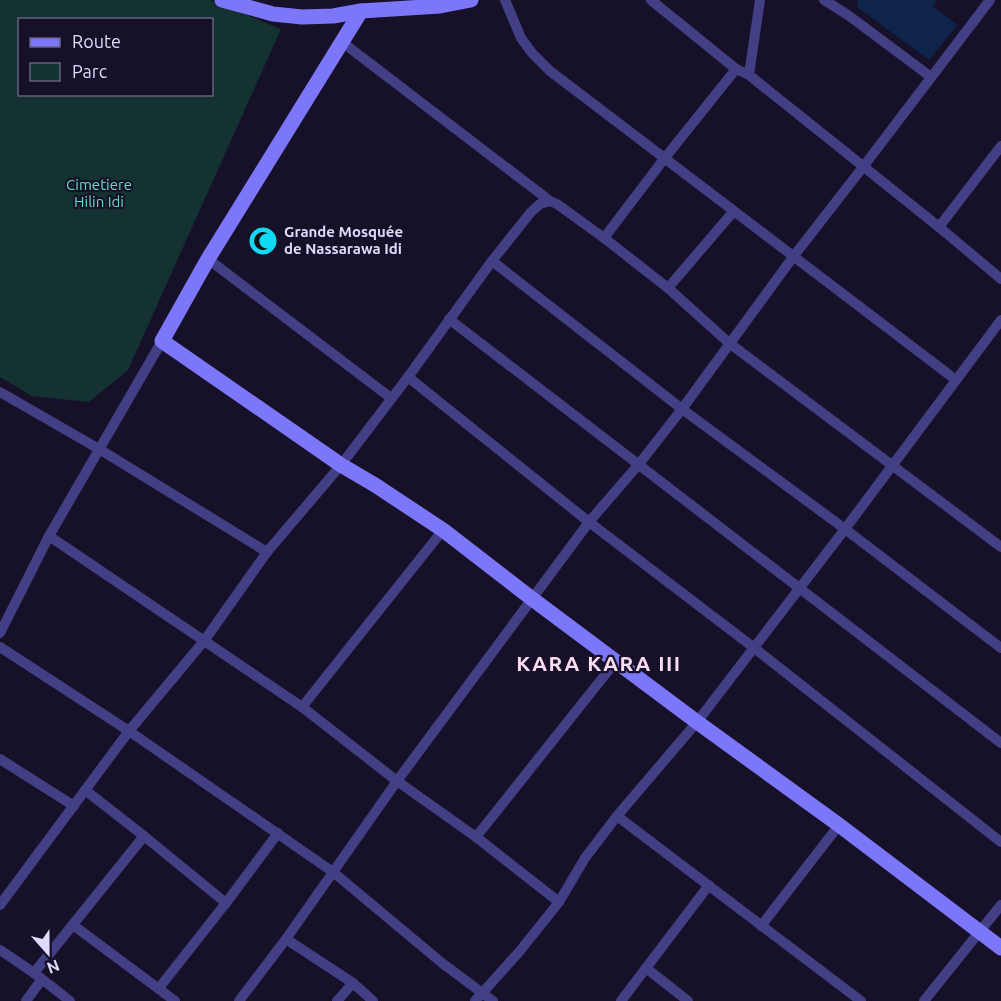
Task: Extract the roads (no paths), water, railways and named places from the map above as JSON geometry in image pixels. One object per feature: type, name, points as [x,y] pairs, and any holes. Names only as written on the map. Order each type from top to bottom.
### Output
[{"type":"street","points":[[222,0],[273,14],[302,17],[440,6],[471,0]]},
{"type":"street","points":[[505,0],[521,38],[544,65],[956,380]]},
{"type":"street","points":[[651,0],[736,69],[749,75],[1001,279]]},
{"type":"street","points":[[749,75],[760,0]]},
{"type":"street","points":[[824,0],[848,15],[931,77]]},
{"type":"street","points":[[239,1001],[531,598],[589,522],[682,409],[793,257],[990,0]]},
{"type":"street","points":[[0,633],[49,536],[208,259],[361,11]]},
{"type":"street","points":[[342,42],[550,201],[604,238],[668,288],[729,343],[1001,547]]},
{"type":"street","points":[[604,238],[736,69]]},
{"type":"street","points":[[939,227],[1001,146]]},
{"type":"street","points":[[0,905],[129,731],[204,641],[267,552],[341,465],[492,261],[531,212],[540,204],[550,201]]},
{"type":"street","points":[[668,288],[734,212]]},
{"type":"street","points":[[208,259],[391,398]]},
{"type":"street","points":[[492,261],[682,409],[1001,648]]},
{"type":"street","points":[[449,319],[1001,743]]},
{"type":"street","points":[[479,997],[559,902],[585,858],[696,722],[799,589],[1001,320]]},
{"type":"street","points":[[162,341],[341,465],[442,530],[1001,948]]},
{"type":"street","points":[[408,377],[589,522],[753,647],[1001,842]]},
{"type":"street","points":[[0,392],[99,449],[267,552]]},
{"type":"street","points":[[302,707],[442,530]]},
{"type":"street","points":[[49,536],[302,707],[559,902]]},
{"type":"street","points":[[0,647],[129,731],[333,872],[479,997],[493,1001]]},
{"type":"street","points":[[476,837],[616,661]]},
{"type":"street","points":[[0,759],[74,806]]},
{"type":"street","points":[[85,790],[225,903]]},
{"type":"street","points":[[617,816],[861,1001]]},
{"type":"street","points":[[761,926],[839,825]]},
{"type":"street","points":[[159,988],[278,833]]},
{"type":"street","points":[[26,1001],[38,976],[73,925],[144,836]]},
{"type":"street","points":[[621,1001],[709,885]]},
{"type":"street","points":[[924,1001],[1001,905]]},
{"type":"street","points":[[73,925],[175,1001]]},
{"type":"street","points":[[286,939],[353,983],[373,1001]]},
{"type":"street","points":[[0,950],[70,1001]]},
{"type":"street","points":[[646,968],[688,1001]]},
{"type":"street","points":[[338,1001],[353,983]]},
{"type":"water","points":[[858,0],[937,0],[933,6],[957,25],[929,60],[857,7]]},
{"type":"place","name":"Grande Mosquée de Nassarawa Idi","points":[[263,241]]},
{"type":"district","name":"KARA KARA III","points":[[599,664]]},
{"type":"park label","name":"Cimetiere Hilin Idi","points":[[99,194]]}]
